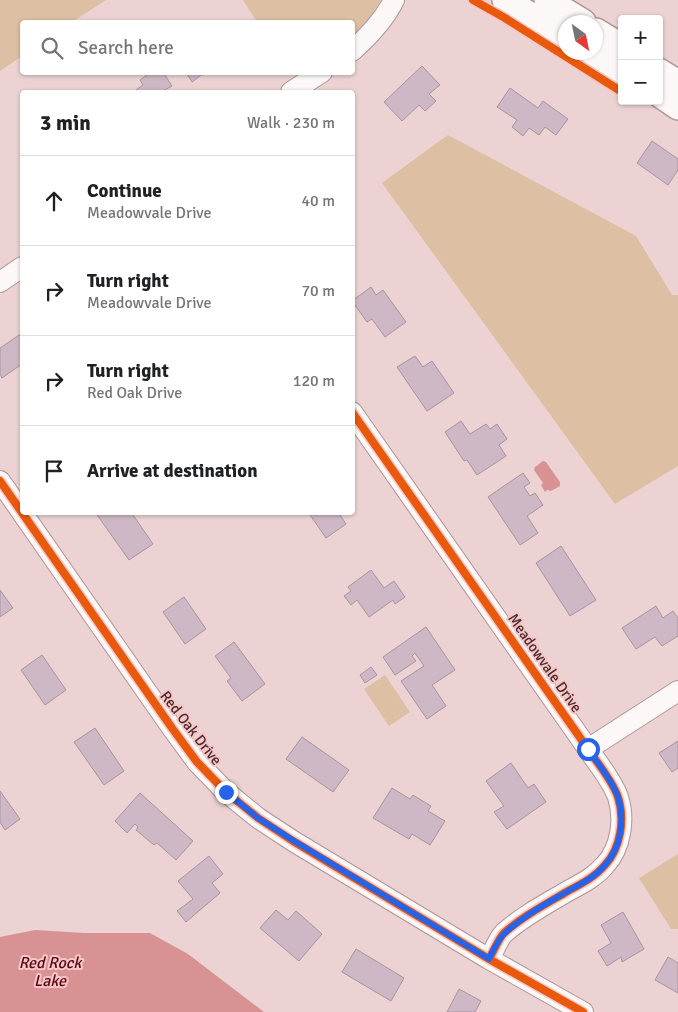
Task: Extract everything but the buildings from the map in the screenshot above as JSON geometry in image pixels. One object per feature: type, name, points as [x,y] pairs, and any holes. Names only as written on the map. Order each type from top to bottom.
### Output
[{"type":"main road","points":[[505,0],[558,31]]},
{"type":"main road","points":[[547,0],[572,15]]},
{"type":"main road","points":[[603,35],[618,45]]},
{"type":"main road","points":[[603,59],[618,68]]},
{"type":"main road","points":[[663,74],[678,83]]},
{"type":"main road","points":[[663,97],[678,107]]},
{"type":"street","points":[[355,48],[387,14],[394,0]]},
{"type":"street","points":[[294,90],[317,75]]},
{"type":"street","points":[[0,282],[20,268]]},
{"type":"street","name":"Meadowvale Drive","points":[[355,416],[609,780],[617,796],[622,814],[616,848],[606,864],[592,877],[529,914],[503,934],[489,959]]},
{"type":"street","name":"Red Oak Drive","points":[[0,481],[20,510]]},
{"type":"street","name":"Red Oak Drive","points":[[24,515],[172,728],[197,762],[226,792],[258,818],[294,841],[489,959],[584,1012]]},
{"type":"street","points":[[588,749],[678,691]]},
{"type":"shaded area","points":[[0,0],[106,0],[75,20],[20,20],[20,57],[0,71]]},
{"type":"shaded area","points":[[243,0],[381,0],[366,23],[355,34],[355,20],[256,20]]},
{"type":"shaded area","points":[[448,135],[636,236],[672,295],[678,295],[678,466],[615,504],[382,183]]},
{"type":"shaded area","points":[[385,675],[410,712],[389,726],[364,689]]},
{"type":"shaded area","points":[[678,854],[678,929],[671,929],[639,878]]},
{"type":"water","points":[[543,461],[546,462],[560,482],[560,486],[545,492],[541,485],[543,483],[534,470]]},
{"type":"water","name":"Red Rock Lake","points":[[35,930],[84,933],[150,933],[188,954],[264,1012],[0,1012],[0,937]]},
{"type":"cycle path","points":[[473,0],[618,89]]},
{"type":"cycle path","points":[[355,416],[604,772],[618,797],[621,815],[620,833],[615,850],[605,865],[588,880],[535,910],[511,927],[504,933],[489,959]]},
{"type":"cycle path","points":[[0,481],[20,510]]},
{"type":"cycle path","points":[[24,515],[172,728],[197,762],[226,792],[258,818],[293,841],[489,959],[583,1012]]},
{"type":"route","points":[[226,792],[258,818],[294,841],[489,959],[503,934],[529,914],[592,877],[606,864],[616,848],[622,814],[617,796],[609,780],[588,749]]}]
